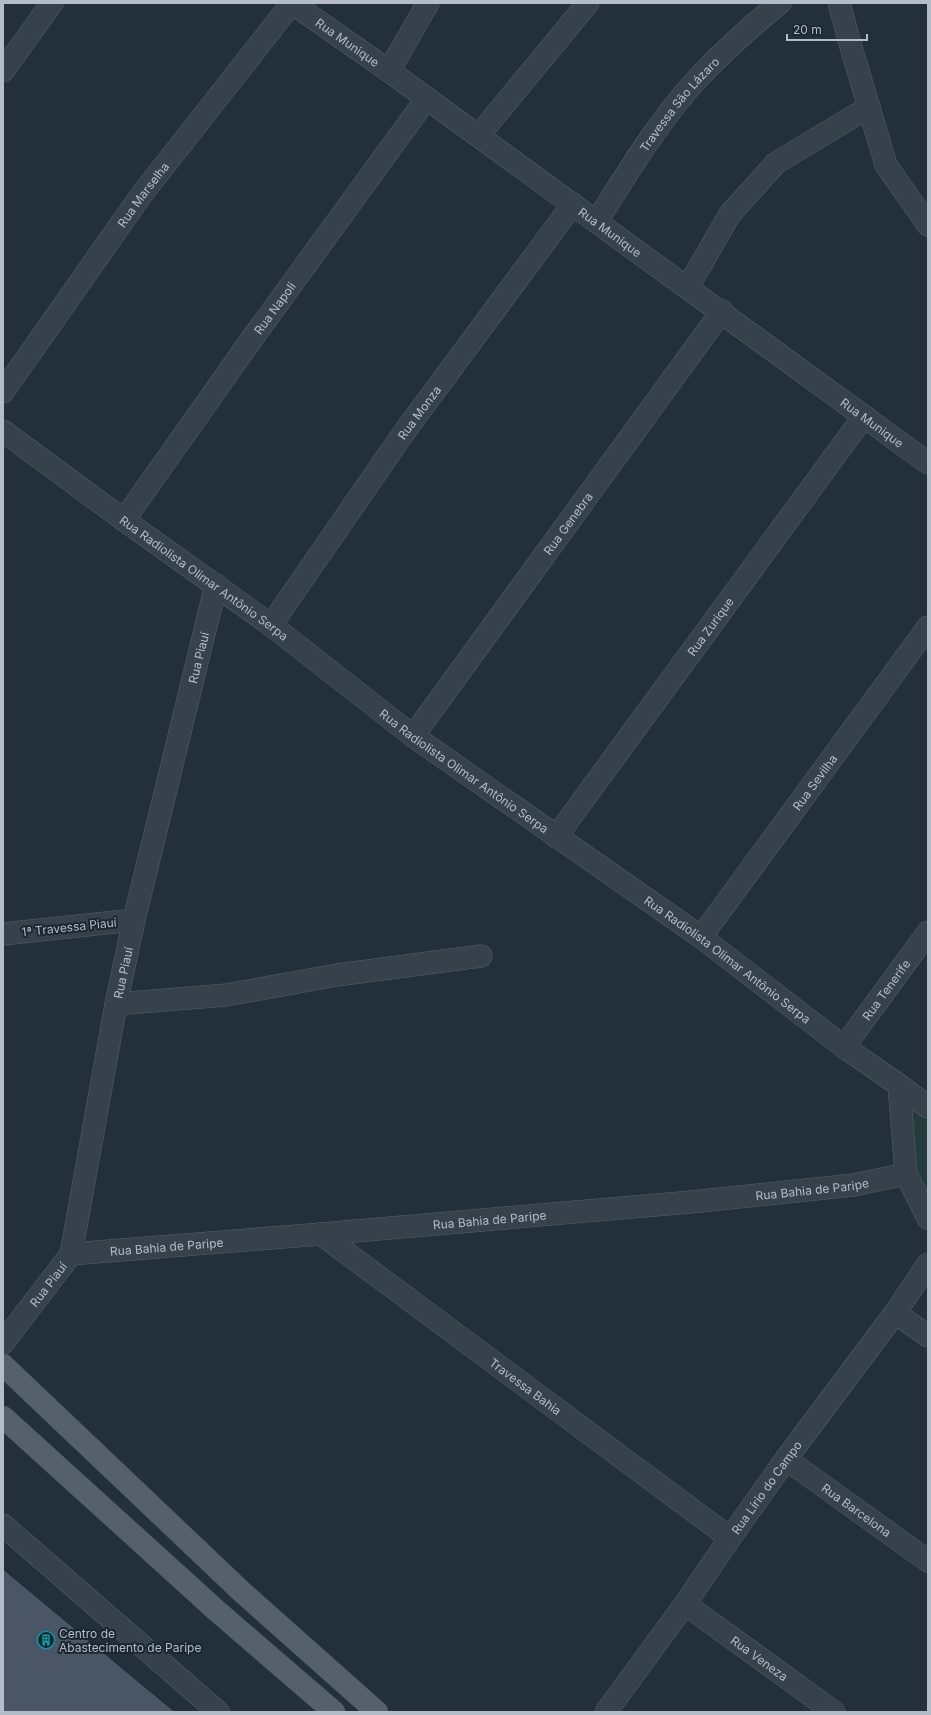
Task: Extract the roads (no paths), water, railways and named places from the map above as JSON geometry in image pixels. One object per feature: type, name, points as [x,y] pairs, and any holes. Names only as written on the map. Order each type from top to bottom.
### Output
[{"type":"main road","points":[[3,1365],[242,1592],[377,1712]]},
{"type":"main road","points":[[3,1416],[217,1611],[334,1712]]},
{"type":"street","points":[[3,71],[52,3]]},
{"type":"street","name":"Rua Munique","points":[[292,3],[390,71],[722,311],[864,416],[927,459]]},
{"type":"street","name":"Rua Marselha","points":[[3,392],[142,194],[292,3]]},
{"type":"street","points":[[390,71],[428,3]]},
{"type":"street","points":[[479,135],[588,3]]},
{"type":"street","name":"Travessa São Lázaro","points":[[597,221],[631,168],[674,108],[698,78],[749,28],[780,3]]},
{"type":"street","points":[[840,3],[886,165],[928,225]]},
{"type":"street","name":"Rua Napoli","points":[[124,520],[254,336],[427,98]]},
{"type":"street","points":[[688,287],[730,214],[776,163],[869,107]]},
{"type":"street","name":"Rua Monza","points":[[271,625],[405,432],[573,204]]},
{"type":"street","name":"Rua Genebra","points":[[413,736],[722,311]]},
{"type":"street","name":"Rua Zurique","points":[[556,837],[864,416]]},
{"type":"street","name":"Rua Radiolista Olimar Antônio Serpa","points":[[3,431],[271,625],[413,736],[701,937],[844,1047],[928,1107]]},
{"type":"street","name":"Rua Piauí","points":[[3,1343],[71,1254],[116,1004],[134,920],[216,585]]},
{"type":"street","name":"Rua Sevilha","points":[[701,937],[928,627]]},
{"type":"street","name":"1ª Travessa Piauí","points":[[3,934],[134,920]]},
{"type":"street","name":"Rua Tenerife","points":[[844,1047],[928,932]]},
{"type":"street","points":[[116,1004],[226,995],[337,975],[481,956]]},
{"type":"street","points":[[899,1085],[906,1174],[928,1218]]},
{"type":"street","name":"Rua Bahia de Paripe","points":[[71,1254],[691,1202],[847,1186],[906,1174]]},
{"type":"street","name":"Travessa Bahia","points":[[321,1234],[730,1538]]},
{"type":"street","name":"Rua Lírio do Campo","points":[[606,1712],[685,1604],[786,1459],[896,1313],[928,1264]]},
{"type":"street","points":[[896,1313],[928,1336]]},
{"type":"street","name":"Rua Barcelona","points":[[786,1459],[928,1561]]},
{"type":"street","points":[[3,1525],[218,1712]]},
{"type":"street","name":"Rua Veneza","points":[[685,1604],[834,1712]]},
{"type":"place","name":"Centro de Abastecimento de Paripe","points":[[46,1640]]}]
